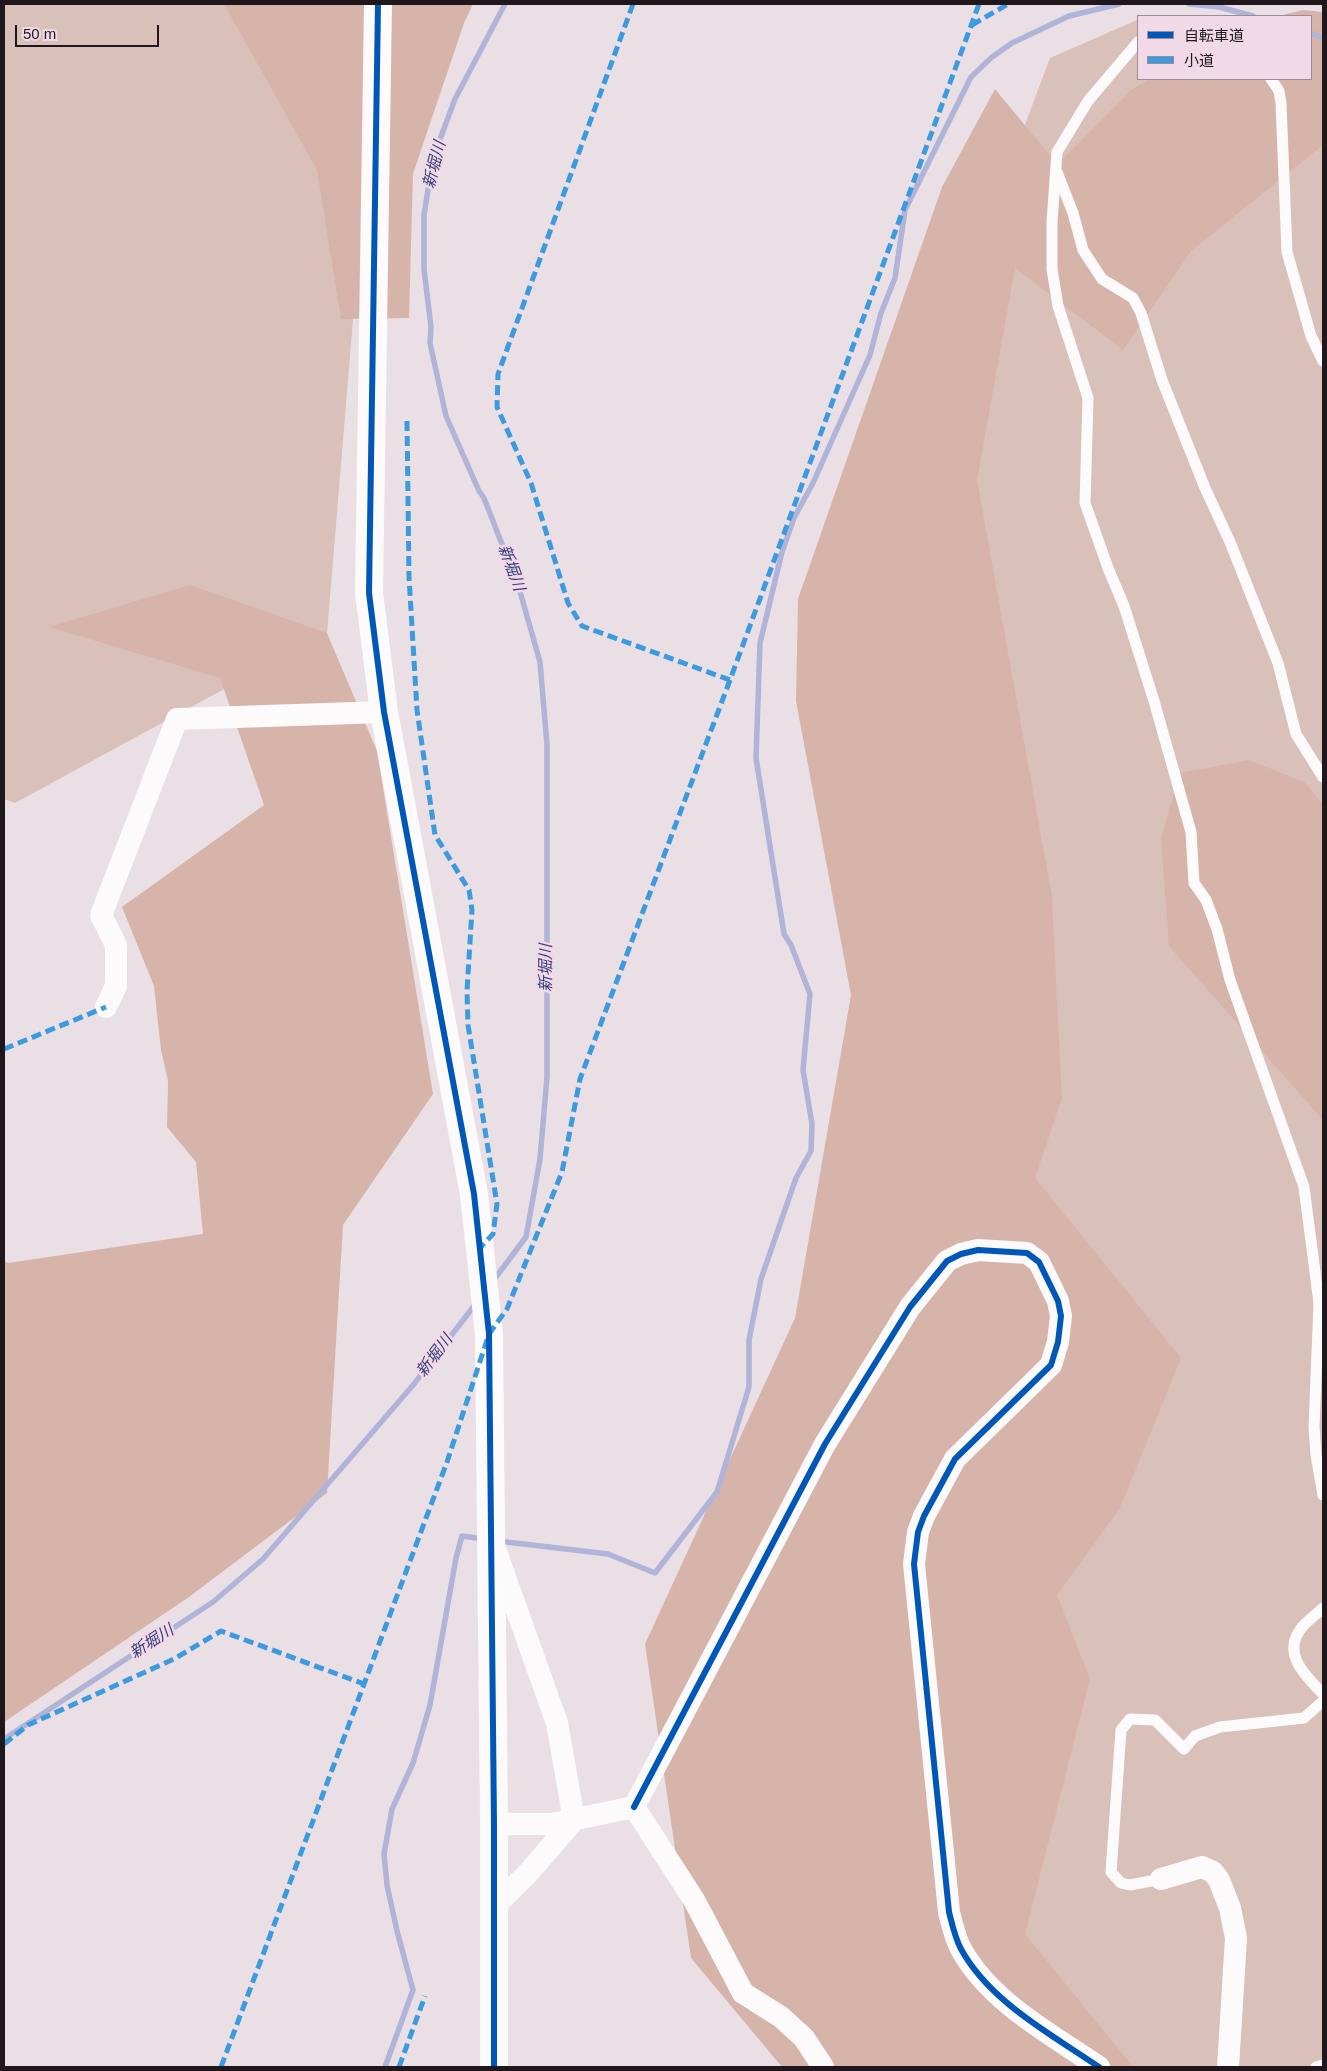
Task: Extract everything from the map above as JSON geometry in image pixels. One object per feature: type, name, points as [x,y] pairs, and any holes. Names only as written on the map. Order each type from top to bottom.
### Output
[{"type":"street","points":[[378,4],[369,593],[384,712],[474,1194],[489,1334],[494,1824],[494,2067]]},
{"type":"street","points":[[106,1007],[116,986],[116,945],[101,915],[177,719],[384,712]]},
{"type":"street","points":[[634,1807],[825,1444],[910,1307],[947,1261],[961,1254],[978,1250],[1027,1254],[1039,1262],[1058,1301],[1060,1316],[1058,1342],[1052,1364],[956,1458],[924,1516],[918,1532],[914,1564],[948,1912],[960,1947],[972,1968],[1010,2006],[1099,2067]]},
{"type":"street","points":[[491,1536],[557,1722],[574,1820]]},
{"type":"street","points":[[494,1824],[552,1824],[634,1807]]},
{"type":"street","points":[[634,1807],[694,1900],[743,1993],[782,2017],[804,2038],[823,2067]]},
{"type":"street","points":[[494,1907],[529,1872],[574,1820]]},
{"type":"street","points":[[1161,1879],[1202,1868],[1213,1872],[1219,1880],[1230,1908],[1236,1938],[1228,2067]]},
{"type":"lane","points":[[1137,43],[1088,101],[1057,152],[1052,269],[1058,306],[1088,398],[1085,503],[1124,606],[1154,701],[1191,832],[1194,883],[1206,900],[1217,929],[1230,980],[1304,1187],[1319,1303],[1314,1426],[1316,1455],[1323,1495]]},
{"type":"lane","points":[[1272,80],[1279,91],[1281,103],[1287,252],[1311,336],[1323,361]]},
{"type":"lane","points":[[1056,169],[1072,212],[1083,250],[1102,279],[1132,298],[1141,313],[1162,380],[1204,488],[1230,542],[1278,663],[1296,734],[1323,777]]},
{"type":"lane","points":[[1323,1608],[1300,1630],[1293,1645],[1294,1656],[1300,1670],[1323,1694]]},
{"type":"lane","points":[[1161,1879],[1130,1885],[1121,1883],[1112,1872],[1121,1730],[1130,1720],[1156,1720],[1184,1749],[1195,1736],[1220,1727],[1304,1718],[1323,1701]]},
{"type":"lane","points":[[1316,2067],[1323,2065]]},
{"type":"shaded area","points":[[4,4],[361,4],[378,19],[327,633],[15,803],[4,799]]},
{"type":"shaded area","points":[[224,4],[473,4],[464,23],[413,174],[409,318],[341,319],[317,170]]},
{"type":"shaded area","points":[[1303,10],[1323,12],[1323,145],[1191,251],[1123,350],[1015,268],[977,480],[1052,897],[1062,1098],[1035,1178],[1181,1358],[1120,1508],[1057,1595],[1090,1679],[1025,1934],[1133,2067],[782,2067],[691,1958],[645,1644],[795,1318],[851,995],[796,701],[798,599],[942,187],[995,89],[1057,164],[1130,91],[1147,80],[1312,80],[1312,15],[1283,15]]},
{"type":"shaded area","points":[[1137,20],[1137,80],[1312,80],[1323,53],[1323,2067],[1098,2067],[1006,1977],[923,1216],[964,287],[1050,58]]},
{"type":"shaded area","points":[[190,585],[327,633],[377,751],[433,1094],[343,1225],[327,1493],[189,1597],[4,1722],[4,1261],[8,1263],[203,1234],[196,1162],[167,1127],[168,1081],[161,1050],[154,986],[122,907],[264,805],[220,678],[49,627]]},
{"type":"shaded area","points":[[1249,760],[1304,782],[1323,804],[1323,1120],[1169,946],[1161,838],[1180,773]]},
{"type":"waterway","name":"新堀川","points":[[493,1281],[526,1237],[540,1159],[547,1077],[547,745],[540,662],[519,588],[484,498],[479,491],[446,416],[430,343],[431,327],[424,269],[424,215],[433,158],[455,99],[505,4]]},
{"type":"waterway","points":[[498,1541],[608,1554],[655,1573],[717,1492],[749,1387],[749,1340],[761,1279],[796,1178],[811,1151],[812,1124],[803,1070],[810,994],[791,945],[784,934],[756,758],[760,643],[782,552],[794,518],[813,483],[870,355],[881,313],[895,278],[905,210],[971,77],[992,57],[1012,43],[1069,16],[1119,4]]},
{"type":"waterway","points":[[1189,4],[1219,7],[1249,15]]},
{"type":"waterway","points":[[1312,33],[1323,38]]},
{"type":"waterway","name":"新堀川","points":[[4,1739],[213,1602],[263,1559],[414,1384],[477,1302]]},
{"type":"waterway","points":[[385,2067],[413,1990],[387,1885],[384,1854],[392,1809],[413,1763],[430,1705],[456,1558],[462,1536],[484,1539]]},
{"type":"marked path","points":[[633,4],[498,374],[497,407],[531,483],[568,603],[582,626],[730,680]]},
{"type":"marked path","points":[[221,2067],[447,1462],[489,1334],[507,1309],[562,1172],[580,1079],[730,680],[979,4]]},
{"type":"marked path","points":[[972,25],[1008,4]]},
{"type":"marked path","points":[[407,421],[409,577],[417,710],[435,835],[469,890],[472,910],[467,991],[468,1025],[497,1204],[493,1234],[480,1248]]},
{"type":"marked path","points":[[4,1049],[106,1007]]},
{"type":"marked path","points":[[4,1744],[28,1725],[174,1659],[221,1631],[364,1684]]},
{"type":"marked path","points":[[399,2067],[425,1996]]},
{"type":"cycle path","points":[[378,4],[369,593],[384,712],[474,1194],[489,1334],[494,1824],[494,2067]]},
{"type":"cycle path","points":[[634,1807],[825,1444],[910,1307],[947,1261],[961,1254],[978,1250],[1027,1253],[1039,1262],[1058,1301],[1061,1316],[1058,1342],[1051,1365],[955,1459],[924,1516],[918,1532],[914,1564],[949,1912],[957,1940],[973,1968],[1005,2001],[1042,2029],[1099,2067]]}]
